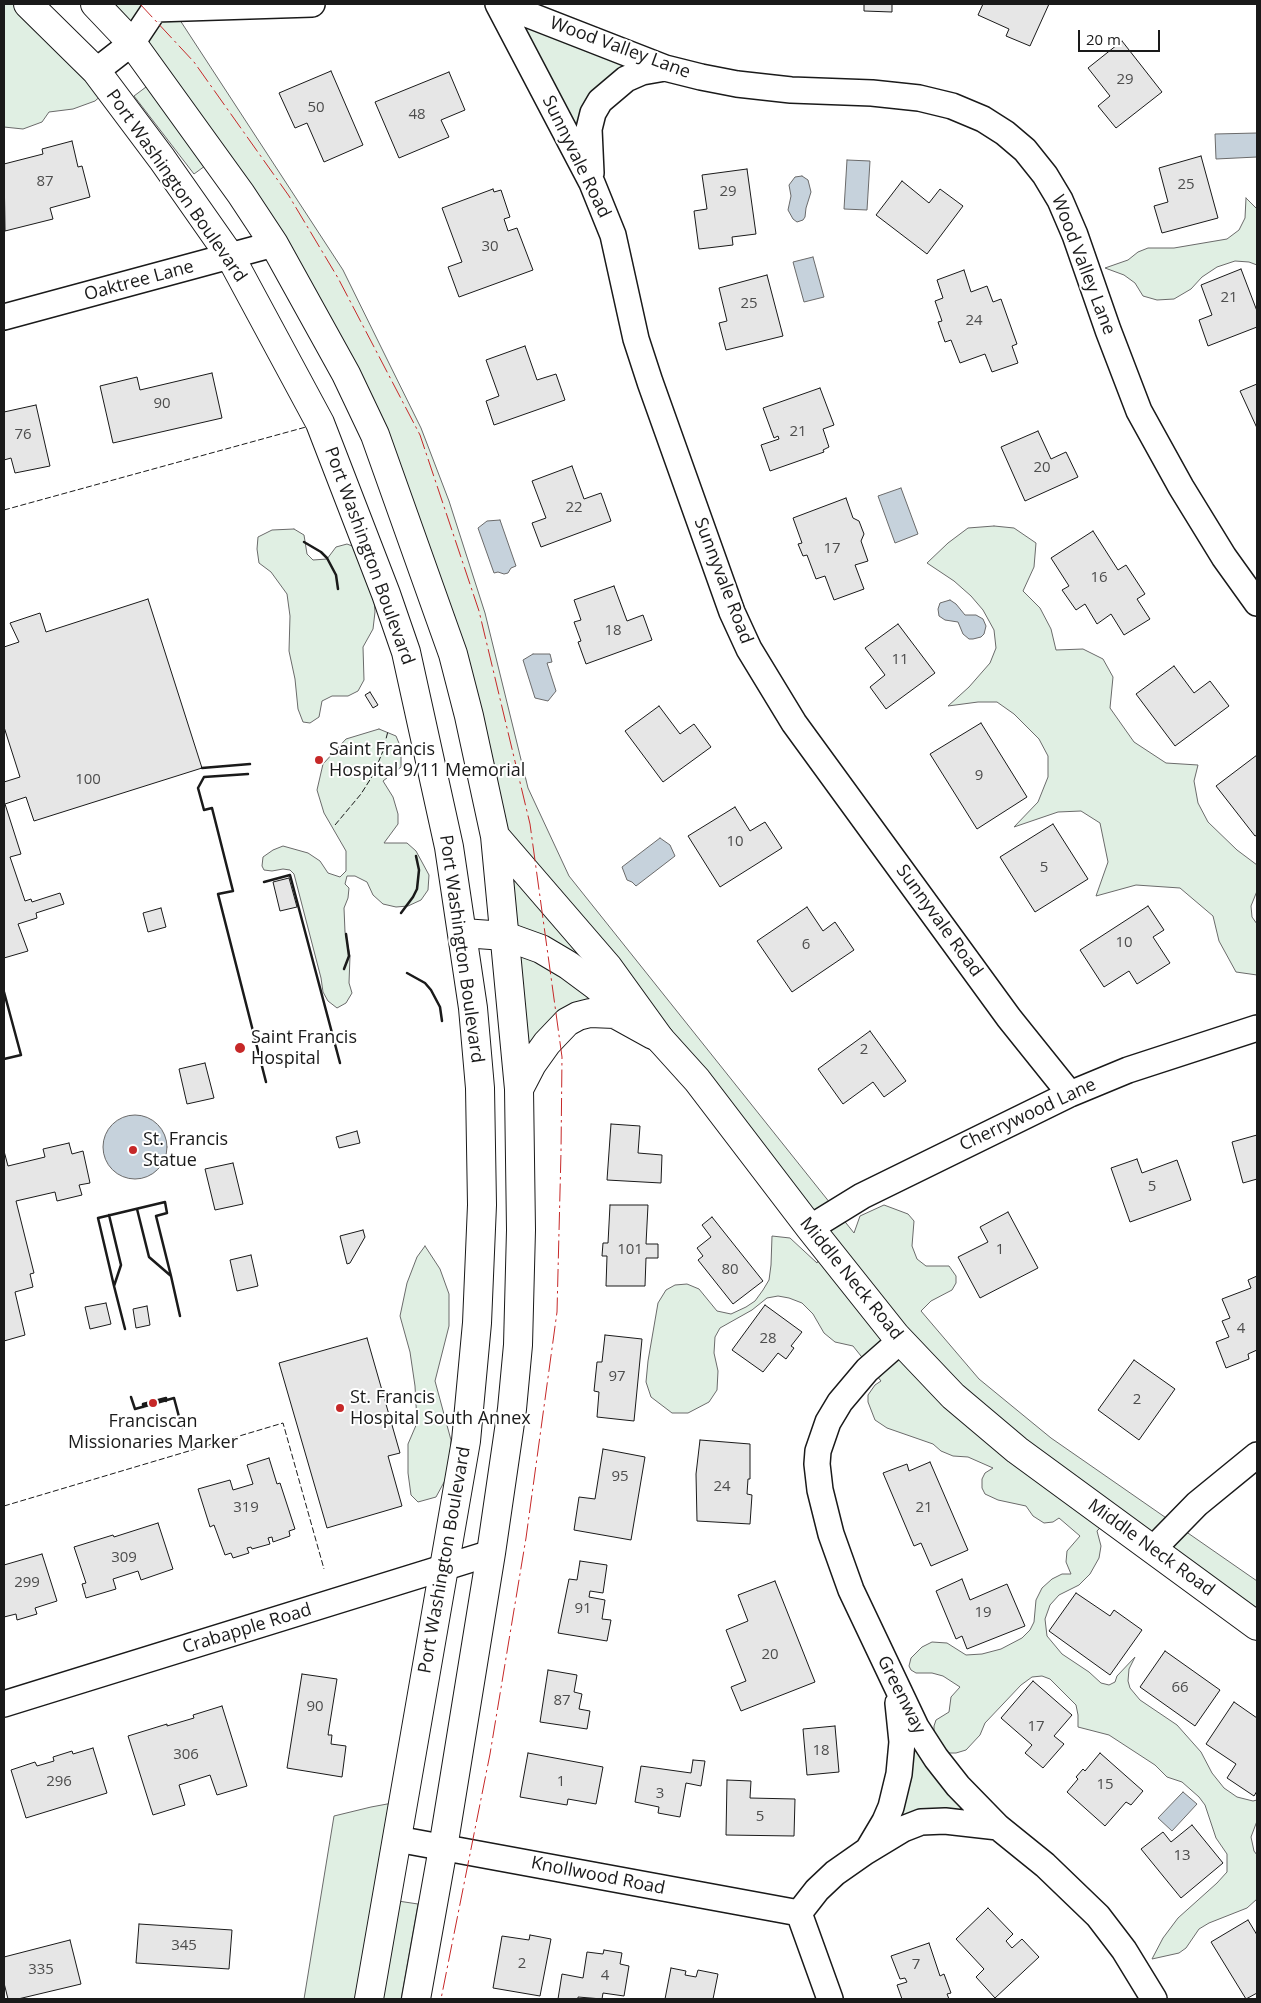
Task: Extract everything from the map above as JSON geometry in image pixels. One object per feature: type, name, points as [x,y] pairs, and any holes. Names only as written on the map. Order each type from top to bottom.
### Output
[{"type":"main road","name":"Port Washington Boulevard","points":[[28,4],[96,71],[162,159],[230,256],[320,423],[386,594],[406,652],[449,847],[473,1008],[480,1088],[482,1204],[477,1323],[466,1441],[369,1999]]},
{"type":"main road","points":[[95,4],[132,43],[241,194],[274,244],[346,374],[375,435],[452,654],[469,716],[495,836],[519,1088],[521,1230],[518,1345],[512,1409],[491,1553],[443,1848],[416,1999]]},
{"type":"main road","points":[[495,836],[608,967],[660,1039]]},
{"type":"main road","name":"Middle Neck Road","points":[[462,933],[505,936],[541,949],[568,965],[595,985],[660,1039],[697,1080],[810,1228],[900,1341],[972,1414],[1017,1450],[1257,1626]]},
{"type":"main road","points":[[519,1088],[532,1064],[547,1044],[567,1022],[578,1016],[590,1012],[615,1014],[660,1039]]},
{"type":"street","points":[[96,71],[132,43],[156,6],[312,4]]},
{"type":"street","name":"Wood Valley Lane","points":[[500,4],[665,68],[737,84],[791,90],[872,93],[919,98],[952,106],[983,119],[1005,133],[1025,150],[1045,175],[1060,200],[1139,411],[1181,487],[1224,557],[1257,603]]},
{"type":"street","name":"Sunnyvale Road","points":[[500,4],[592,183],[617,251],[636,339],[650,382],[732,612],[749,650],[794,723],[1009,1018],[1070,1094]]},
{"type":"street","points":[[592,183],[589,165],[589,129],[593,113],[600,101],[626,79],[642,72],[665,68]]},
{"type":"street","name":"Oaktree Lane","points":[[4,317],[274,244]]},
{"type":"street","name":"Cherrywood Lane","points":[[810,1228],[862,1196],[1070,1094],[1128,1070],[1257,1028]]},
{"type":"street","name":"Greenway","points":[[900,1341],[867,1370],[840,1402],[828,1422],[822,1438],[817,1464],[820,1490],[851,1590],[916,1727],[936,1758],[958,1786],[998,1826],[1045,1865],[1098,1916],[1124,1950],[1154,1999]]},
{"type":"street","points":[[1153,1550],[1197,1504],[1257,1455]]},
{"type":"street","name":"Crabapple Road","points":[[4,1704],[491,1553]]},
{"type":"street","points":[[865,1852],[877,1837],[885,1821],[899,1774],[902,1742],[896,1687]]},
{"type":"street","points":[[830,1999],[799,1914],[817,1890],[835,1873],[865,1852],[903,1829],[921,1822],[945,1821],[998,1826]]},
{"type":"street","name":"Knollwood Road","points":[[396,1839],[799,1914]]},
{"type":"green space","points":[[4,4],[28,4],[104,93],[95,101],[73,109],[49,112],[42,122],[23,129],[4,127]]},
{"type":"green space","points":[[95,4],[149,4],[174,11],[343,270],[421,428],[449,501],[485,613],[528,788],[569,876],[854,1233],[860,1216],[884,1205],[908,1214],[914,1221],[912,1246],[917,1259],[926,1266],[949,1266],[956,1276],[956,1283],[952,1290],[931,1301],[921,1311],[979,1379],[1051,1438],[1257,1581],[1257,1626],[1109,1518],[1097,1531],[1101,1546],[1099,1558],[1090,1574],[1079,1585],[1059,1595],[1050,1605],[1045,1619],[1047,1636],[1062,1654],[1089,1672],[1101,1683],[1109,1685],[1115,1682],[1117,1676],[1135,1657],[1129,1669],[1128,1681],[1130,1688],[1140,1700],[1177,1725],[1201,1752],[1212,1773],[1224,1788],[1237,1797],[1253,1801],[1257,1800],[1257,1821],[1251,1837],[1254,1851],[1257,1855],[1257,1899],[1247,1908],[1199,1929],[1186,1948],[1179,1953],[1152,1959],[1163,1938],[1178,1918],[1227,1872],[1227,1854],[1216,1838],[1205,1805],[1199,1797],[1182,1782],[1167,1777],[1155,1765],[1109,1735],[1078,1727],[1076,1705],[1050,1679],[1042,1676],[1032,1677],[1021,1685],[985,1723],[980,1735],[966,1750],[947,1753],[934,1739],[934,1726],[936,1720],[949,1712],[951,1697],[960,1687],[943,1676],[932,1673],[916,1673],[909,1666],[911,1658],[922,1647],[932,1642],[947,1643],[966,1655],[982,1654],[1001,1649],[1022,1638],[1030,1630],[1034,1622],[1036,1600],[1042,1588],[1052,1579],[1062,1574],[1071,1574],[1066,1562],[1067,1551],[1080,1536],[1059,1518],[1053,1522],[1044,1523],[1033,1516],[1026,1506],[998,1500],[985,1494],[982,1488],[982,1479],[985,1473],[993,1468],[968,1457],[953,1456],[941,1451],[933,1444],[887,1428],[875,1420],[868,1402],[868,1395],[875,1385],[881,1381],[853,1346],[835,1342],[824,1333],[813,1314],[802,1303],[789,1298],[778,1296],[767,1298],[752,1310],[720,1328],[715,1337],[714,1353],[718,1371],[717,1390],[709,1402],[688,1413],[672,1413],[651,1397],[646,1382],[648,1361],[658,1303],[666,1290],[675,1285],[687,1284],[699,1289],[717,1311],[731,1314],[755,1301],[769,1280],[772,1236],[790,1238],[817,1263],[821,1255],[661,1039],[590,1013],[532,1064],[431,591],[274,236]]},
{"type":"green space","points":[[501,4],[665,68],[626,79],[588,148]]},
{"type":"green space","points":[[150,84],[209,163],[194,174],[134,96]]},
{"type":"green space","points":[[1246,198],[1257,209],[1257,265],[1249,262],[1235,261],[1217,267],[1202,277],[1191,289],[1174,299],[1157,300],[1143,296],[1135,283],[1124,275],[1105,268],[1128,260],[1138,252],[1148,248],[1174,248],[1227,239],[1239,230],[1245,218]]},
{"type":"green space","points":[[994,526],[1014,528],[1036,543],[1034,567],[1023,591],[1040,608],[1051,629],[1056,650],[1083,649],[1103,659],[1113,677],[1110,708],[1134,742],[1166,763],[1198,765],[1194,781],[1198,803],[1208,822],[1237,850],[1257,865],[1257,891],[1251,906],[1252,917],[1257,924],[1257,975],[1236,972],[1219,941],[1213,916],[1180,888],[1136,885],[1096,896],[1108,862],[1100,823],[1081,811],[1058,812],[1014,827],[1038,802],[1048,777],[1048,756],[1039,739],[1014,714],[997,702],[978,702],[948,706],[969,687],[990,663],[996,648],[994,630],[983,610],[971,596],[954,581],[927,563],[948,543],[968,528]]},
{"type":"green space","points":[[294,529],[304,535],[307,554],[313,560],[327,559],[336,547],[347,544],[360,549],[373,581],[375,612],[373,629],[363,647],[364,680],[358,691],[348,696],[332,696],[322,701],[319,717],[310,723],[303,722],[298,709],[295,679],[289,651],[290,616],[287,594],[271,572],[259,563],[257,549],[258,537],[272,530]]},
{"type":"green space","points":[[379,729],[396,736],[401,748],[401,767],[383,781],[393,797],[398,814],[398,824],[384,843],[407,843],[416,851],[429,875],[428,890],[421,900],[408,906],[396,907],[383,904],[373,895],[367,882],[355,876],[347,876],[345,884],[349,888],[344,908],[345,932],[350,956],[349,983],[352,993],[346,1003],[337,1008],[328,1001],[323,992],[294,874],[290,870],[283,869],[264,870],[262,866],[263,857],[283,846],[308,853],[320,861],[328,873],[340,877],[346,871],[346,851],[324,813],[317,790],[323,764],[346,739]]},
{"type":"green space","points":[[425,1246],[440,1269],[449,1294],[449,1326],[435,1381],[451,1440],[449,1473],[436,1497],[418,1502],[411,1495],[408,1473],[408,1444],[417,1423],[415,1386],[410,1352],[400,1316],[407,1283],[417,1257]]},
{"type":"green space","points":[[896,1687],[998,1827],[945,1821],[885,1821]]},
{"type":"green space","points":[[398,1802],[363,1999],[304,1999],[334,1816]]},
{"type":"green space","points":[[398,1901],[418,1904],[401,1999],[380,1999]]},
{"type":"shaded area","points":[[1257,133],[1257,157],[1216,159],[1215,134]]},
{"type":"shaded area","points":[[847,160],[870,161],[867,210],[844,209]]},
{"type":"shaded area","points":[[802,176],[808,180],[811,192],[805,217],[797,222],[788,210],[791,196],[789,185],[795,177]]},
{"type":"shaded area","points":[[813,257],[824,297],[804,302],[793,262]]},
{"type":"shaded area","points":[[901,488],[918,534],[895,543],[878,496]]},
{"type":"shaded area","points":[[500,520],[516,566],[504,574],[494,573],[478,528],[487,521]]},
{"type":"shaded area","points":[[950,600],[965,615],[976,615],[983,619],[986,626],[981,637],[969,639],[963,634],[958,622],[945,620],[939,616],[938,609],[940,603]]},
{"type":"shaded area","points":[[533,654],[550,654],[552,662],[547,663],[556,691],[548,701],[535,698],[523,660]]},
{"type":"shaded area","points":[[660,838],[670,845],[675,856],[636,886],[627,880],[622,867]]},
{"type":"shaded area","points":[[135,1115],[153,1121],[161,1129],[167,1147],[161,1165],[153,1173],[135,1179],[117,1173],[109,1165],[103,1147],[109,1129],[117,1121]]},
{"type":"shaded area","points":[[1183,1792],[1197,1804],[1172,1831],[1158,1818]]},
{"type":"building","points":[[864,4],[892,4],[892,12],[864,11]]},
{"type":"building","points":[[983,4],[1049,4],[1030,46],[1006,36],[1009,29],[978,15]]},
{"type":"building","points":[[1122,41],[1162,92],[1116,128],[1098,106],[1110,96],[1088,68]]},
{"type":"building","points":[[331,71],[363,145],[324,162],[307,123],[295,128],[279,93]]},
{"type":"building","points":[[449,72],[465,110],[441,120],[449,137],[399,158],[375,102]]},
{"type":"building","points":[[72,141],[78,167],[82,166],[90,197],[50,208],[53,219],[5,231],[4,164],[43,154],[42,149]]},
{"type":"building","points":[[1201,156],[1218,218],[1162,233],[1154,206],[1168,202],[1159,168]]},
{"type":"building","points":[[747,169],[756,234],[732,237],[733,245],[699,249],[694,211],[707,209],[702,175]]},
{"type":"building","points":[[902,181],[929,203],[940,189],[963,206],[927,254],[876,215]]},
{"type":"building","points":[[493,189],[494,192],[501,190],[510,217],[504,219],[508,231],[517,228],[533,270],[459,297],[448,267],[462,262],[442,208]]},
{"type":"building","points":[[1241,269],[1257,311],[1257,327],[1208,346],[1199,320],[1212,315],[1201,285]]},
{"type":"building","points":[[964,270],[971,292],[987,286],[993,302],[1001,299],[1017,344],[1012,346],[1018,363],[992,372],[985,354],[960,363],[951,340],[945,342],[938,322],[942,321],[935,301],[943,298],[937,280]]},
{"type":"building","points":[[767,275],[783,336],[726,350],[719,323],[727,321],[719,288]]},
{"type":"building","points":[[525,346],[537,380],[556,374],[565,400],[494,425],[486,401],[499,396],[486,360]]},
{"type":"building","points":[[212,373],[222,418],[113,443],[100,386],[137,377],[140,390]]},
{"type":"building","points":[[1257,384],[1257,428],[1240,391]]},
{"type":"building","points":[[820,388],[834,425],[823,429],[829,447],[823,450],[824,452],[770,471],[761,445],[779,439],[778,436],[774,438],[763,408]]},
{"type":"building","points":[[36,405],[50,466],[15,473],[11,458],[4,460],[4,412]]},
{"type":"building","points":[[1038,431],[1051,459],[1066,452],[1078,477],[1025,501],[1001,447]]},
{"type":"building","points":[[572,466],[584,499],[601,493],[611,521],[541,547],[532,523],[546,518],[532,481]]},
{"type":"building","points":[[846,498],[853,518],[859,521],[864,534],[861,541],[868,561],[855,565],[864,589],[834,600],[825,576],[816,579],[807,555],[803,556],[798,544],[802,543],[793,518]]},
{"type":"building","points":[[1093,531],[1118,570],[1126,565],[1145,594],[1137,599],[1150,619],[1124,635],[1111,614],[1097,624],[1085,604],[1076,610],[1062,590],[1069,586],[1051,558]]},
{"type":"building","points":[[614,586],[627,621],[643,615],[652,640],[586,664],[578,642],[581,641],[574,622],[581,620],[574,600]]},
{"type":"building","points":[[148,599],[202,768],[34,821],[26,797],[5,804],[21,854],[10,857],[25,901],[31,899],[32,902],[60,893],[64,904],[36,913],[37,918],[18,924],[28,951],[4,958],[4,782],[20,777],[4,727],[4,647],[19,642],[10,623],[40,613],[46,632]]},
{"type":"building","points":[[898,624],[935,673],[886,709],[870,687],[885,675],[865,648]]},
{"type":"building","points":[[1174,666],[1194,693],[1210,681],[1229,706],[1175,746],[1136,694]]},
{"type":"building","points":[[370,692],[378,705],[373,708],[365,695]]},
{"type":"building","points":[[659,706],[680,734],[694,724],[711,747],[663,782],[625,731]]},
{"type":"building","points":[[981,723],[1027,797],[977,829],[930,754]]},
{"type":"building","points":[[1257,755],[1257,835],[1255,836],[1216,786]]},
{"type":"building","points":[[735,807],[750,831],[765,822],[782,848],[720,887],[688,836]]},
{"type":"building","points":[[1053,824],[1088,879],[1035,912],[1000,857]]},
{"type":"building","points":[[289,878],[297,907],[280,911],[273,882]]},
{"type":"building","points":[[1148,906],[1164,930],[1153,937],[1170,963],[1137,984],[1129,971],[1104,987],[1080,950]]},
{"type":"building","points":[[807,907],[823,931],[835,922],[854,950],[792,992],[757,941]]},
{"type":"building","points":[[161,908],[166,927],[148,932],[143,913]]},
{"type":"building","points":[[870,1031],[906,1081],[884,1097],[873,1082],[843,1104],[818,1069]]},
{"type":"building","points":[[205,1063],[214,1098],[187,1104],[179,1069]]},
{"type":"building","points":[[611,1124],[640,1126],[638,1153],[662,1155],[661,1183],[607,1180]]},
{"type":"building","points":[[357,1131],[360,1143],[339,1148],[336,1137]]},
{"type":"building","points":[[1257,1135],[1257,1179],[1243,1183],[1232,1142]]},
{"type":"building","points":[[69,1143],[72,1154],[83,1151],[90,1183],[79,1185],[82,1195],[57,1201],[55,1192],[16,1201],[34,1273],[30,1274],[33,1287],[15,1292],[25,1335],[4,1341],[4,1151],[8,1166],[45,1157],[43,1149]]},
{"type":"building","points":[[1137,1159],[1142,1173],[1177,1160],[1191,1200],[1130,1222],[1111,1168]]},
{"type":"building","points":[[233,1163],[243,1204],[215,1210],[205,1169]]},
{"type":"building","points":[[610,1205],[648,1205],[646,1244],[658,1244],[658,1258],[646,1258],[645,1286],[606,1286],[607,1256],[602,1256],[603,1243],[608,1243]]},
{"type":"building","points":[[1008,1212],[1038,1268],[980,1298],[958,1257],[988,1242],[980,1227]]},
{"type":"building","points":[[712,1217],[763,1281],[733,1304],[698,1260],[703,1256],[697,1248],[711,1237],[702,1225]]},
{"type":"building","points":[[363,1230],[365,1237],[350,1263],[347,1264],[340,1236]]},
{"type":"building","points":[[251,1255],[258,1286],[237,1291],[230,1260]]},
{"type":"building","points":[[1257,1276],[1257,1350],[1248,1354],[1249,1359],[1226,1368],[1216,1342],[1229,1337],[1222,1321],[1230,1318],[1222,1299],[1251,1288],[1248,1280]]},
{"type":"building","points":[[106,1303],[111,1324],[90,1329],[85,1307]]},
{"type":"building","points":[[765,1305],[802,1332],[791,1346],[794,1348],[786,1359],[778,1353],[763,1372],[732,1350]]},
{"type":"building","points":[[147,1306],[150,1325],[136,1328],[133,1309]]},
{"type":"building","points":[[605,1335],[642,1339],[634,1421],[597,1417],[599,1392],[594,1391],[597,1362],[602,1362]]},
{"type":"building","name":"St. Francis Hospital South Annex","points":[[367,1338],[400,1453],[388,1456],[402,1506],[327,1528],[279,1363]]},
{"type":"building","points":[[1134,1360],[1175,1389],[1139,1440],[1098,1410]]},
{"type":"building","points":[[700,1440],[750,1444],[750,1479],[748,1479],[747,1494],[752,1495],[750,1524],[697,1521],[696,1474]]},
{"type":"building","points":[[603,1449],[645,1457],[631,1540],[574,1530],[579,1497],[595,1499]]},
{"type":"building","points":[[269,1458],[277,1484],[280,1483],[295,1529],[289,1531],[290,1536],[273,1542],[272,1537],[268,1538],[270,1544],[252,1549],[251,1547],[247,1548],[249,1553],[233,1558],[231,1553],[225,1555],[214,1525],[210,1527],[198,1489],[230,1480],[233,1490],[253,1484],[247,1465]]},
{"type":"building","points":[[930,1462],[968,1550],[931,1566],[921,1543],[914,1546],[883,1473],[907,1464],[909,1471]]},
{"type":"building","points":[[158,1523],[173,1569],[141,1580],[138,1571],[113,1579],[116,1589],[86,1598],[82,1584],[86,1583],[74,1547]]},
{"type":"building","points":[[42,1554],[57,1601],[35,1608],[37,1614],[17,1620],[16,1614],[4,1617],[4,1565]]},
{"type":"building","points":[[580,1561],[607,1565],[603,1593],[590,1591],[589,1597],[605,1600],[602,1619],[611,1620],[607,1641],[558,1633],[569,1579],[577,1580]]},
{"type":"building","points":[[962,1579],[970,1600],[1007,1584],[1025,1626],[967,1649],[962,1636],[956,1639],[936,1591]]},
{"type":"building","points":[[775,1581],[815,1682],[741,1711],[731,1687],[746,1681],[726,1630],[748,1621],[738,1595]]},
{"type":"building","points":[[1076,1593],[1110,1616],[1114,1610],[1142,1630],[1110,1675],[1049,1631]]},
{"type":"building","points":[[1165,1651],[1220,1690],[1195,1726],[1140,1687]]},
{"type":"building","points":[[548,1670],[577,1675],[574,1692],[582,1694],[579,1709],[590,1711],[587,1729],[540,1722]]},
{"type":"building","points":[[302,1674],[337,1679],[328,1735],[332,1735],[331,1744],[346,1746],[342,1777],[287,1768]]},
{"type":"building","points":[[1033,1681],[1072,1715],[1054,1736],[1064,1744],[1043,1768],[1025,1753],[1032,1745],[1001,1718]]},
{"type":"building","points":[[1234,1702],[1257,1718],[1257,1791],[1254,1796],[1227,1778],[1236,1764],[1206,1744]]},
{"type":"building","points":[[222,1706],[247,1786],[217,1795],[210,1775],[179,1785],[185,1805],[153,1815],[128,1736],[194,1718],[193,1715]]},
{"type":"building","points":[[835,1726],[839,1772],[807,1775],[803,1729]]},
{"type":"building","points":[[93,1748],[107,1793],[26,1818],[11,1770],[35,1762],[37,1766],[54,1761],[53,1757],[72,1751],[73,1754]]},
{"type":"building","points":[[528,1753],[603,1767],[596,1804],[568,1799],[567,1805],[520,1797]]},
{"type":"building","points":[[1100,1753],[1143,1791],[1131,1805],[1126,1802],[1105,1826],[1067,1792],[1078,1779],[1076,1777],[1083,1769],[1085,1771]]},
{"type":"building","points":[[693,1760],[705,1761],[701,1786],[686,1783],[680,1817],[658,1813],[659,1807],[635,1802],[641,1766],[691,1773]]},
{"type":"building","points":[[727,1780],[751,1781],[750,1798],[795,1799],[794,1836],[726,1835]]},
{"type":"building","points":[[1192,1825],[1223,1863],[1181,1898],[1141,1849],[1163,1832],[1171,1842]]},
{"type":"building","points":[[988,1908],[1013,1934],[1006,1941],[1012,1948],[1022,1939],[1039,1957],[995,1998],[976,1977],[984,1969],[956,1939]]},
{"type":"building","points":[[1248,1920],[1257,1935],[1257,1993],[1246,1999],[1211,1942]]},
{"type":"building","points":[[139,1924],[232,1930],[229,1969],[136,1963]]},
{"type":"building","points":[[530,1935],[551,1939],[540,1996],[493,1988],[502,1936],[529,1940]]},
{"type":"building","points":[[70,1940],[81,1984],[18,1999],[8,1999],[4,1983],[4,1957]]},
{"type":"building","points":[[929,1943],[940,1976],[944,1974],[951,1993],[947,1994],[949,1999],[902,1999],[897,1985],[907,1982],[905,1978],[900,1979],[891,1956]]},
{"type":"building","points":[[604,1950],[622,1953],[620,1964],[629,1966],[624,1996],[603,1993],[602,1999],[578,1997],[578,1999],[558,1999],[562,1974],[583,1978],[587,1952],[603,1954]]},
{"type":"building","points":[[671,1968],[686,1971],[685,1975],[696,1977],[698,1970],[718,1974],[713,1999],[665,1999]]},
{"type":"fence","points":[[4,510],[306,427]]},
{"type":"fence","points":[[335,825],[361,794],[373,775],[383,751],[388,731]]},
{"type":"fence","points":[[4,1506],[283,1423],[324,1569]]},
{"type":"wall","points":[[304,542],[327,558],[336,575],[338,589]]},
{"type":"wall","points":[[202,768],[250,764]]},
{"type":"wall","points":[[248,774],[204,777],[198,788],[204,810],[212,808],[233,891],[218,894],[266,1082]]},
{"type":"wall","points":[[401,913],[417,889],[419,870],[416,856]]},
{"type":"wall","points":[[264,882],[290,875],[340,1063]]},
{"type":"wall","points":[[344,969],[349,956],[346,934]]},
{"type":"wall","points":[[407,973],[425,983],[431,990],[440,1007],[442,1021]]},
{"type":"wall","points":[[4,992],[21,1055],[4,1059]]},
{"type":"wall","points":[[114,1286],[98,1218],[165,1202],[167,1213],[156,1216],[171,1276]]},
{"type":"wall","points":[[137,1209],[149,1257],[171,1276],[180,1316]]},
{"type":"wall","points":[[109,1215],[121,1265],[114,1286],[125,1329]]},
{"type":"wall","points":[[131,1397],[135,1409],[174,1398],[182,1428]]},
{"type":"wall","points":[[143,1407],[143,1404],[166,1398],[166,1401]]},
{"type":"power","points":[[140,4],[194,62],[289,196],[338,278],[420,435],[479,611],[530,824],[562,1057],[557,1312],[526,1538],[490,1754],[441,1999]]},
{"type":"place","name":"Saint Francis Hospital 9/11 Memorial","points":[[319,760]]},
{"type":"place","name":"Saint Francis Hospital","points":[[240,1048]]},
{"type":"place","name":"St. Francis Statue","points":[[133,1150]]},
{"type":"place","name":"Franciscan Missionaries Marker","points":[[153,1403]]},
{"type":"place","name":"St. Francis Hospital South Annex","points":[[340,1408]]}]
